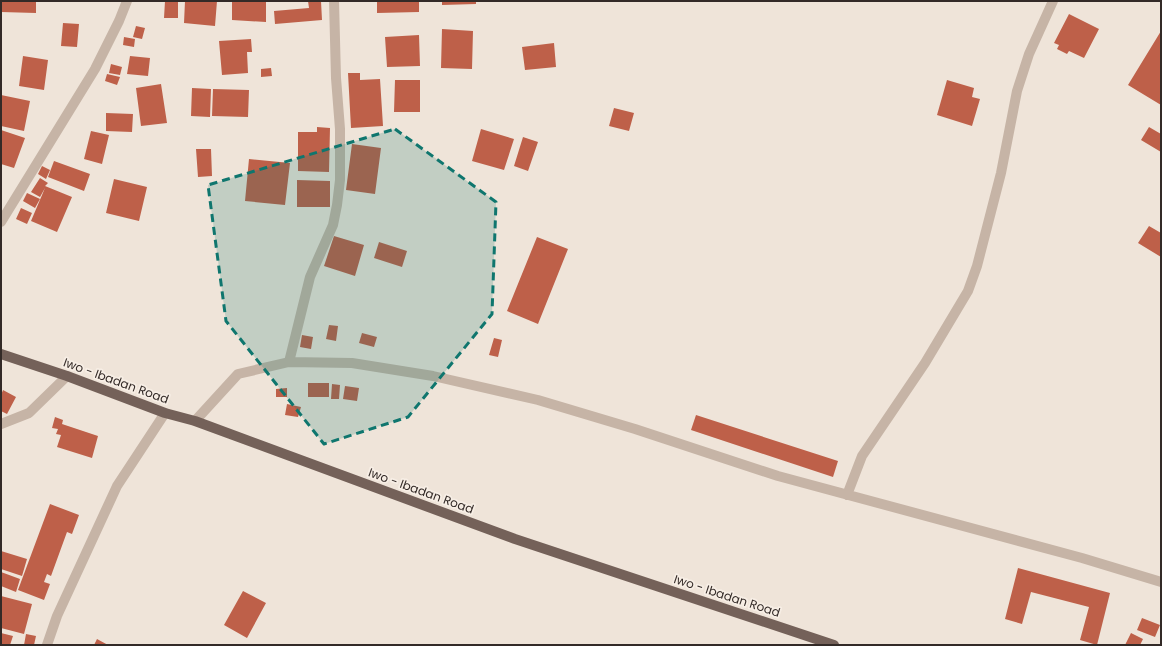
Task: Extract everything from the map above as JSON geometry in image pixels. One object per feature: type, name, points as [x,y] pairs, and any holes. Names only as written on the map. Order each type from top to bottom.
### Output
[{"type":"main road","name":"Iwo - Ibadan Road","points":[[1,354],[67,376],[165,413],[195,421],[515,539],[834,645]]},
{"type":"street","points":[[1,222],[94,69],[119,21],[127,1]]},
{"type":"street","points":[[289,362],[310,277],[333,225],[338,205],[340,180],[340,129],[336,78],[334,1]]},
{"type":"street","points":[[847,495],[862,456],[924,363],[968,291],[977,266],[1001,172],[1017,90],[1029,54],[1053,1]]},
{"type":"street","points":[[195,421],[238,374],[289,362],[359,364],[433,376],[531,399],[635,429],[778,476],[1082,558],[1161,582]]},
{"type":"street","points":[[1,424],[29,413],[67,376]]},
{"type":"street","points":[[46,645],[57,616],[117,486],[165,413]]},
{"type":"highlighted area","points":[[395,129],[496,202],[492,314],[408,417],[324,444],[226,321],[208,185]]},
{"type":"building","points":[[1,1],[36,2],[36,13],[1,12]]},
{"type":"building","points":[[165,1],[178,1],[178,18],[164,18]]},
{"type":"building","points":[[185,1],[217,1],[215,26],[184,23]]},
{"type":"building","points":[[232,1],[266,2],[266,22],[232,20]]},
{"type":"building","points":[[308,1],[321,1],[322,20],[275,24],[274,11],[309,8]]},
{"type":"building","points":[[377,1],[419,1],[419,12],[377,13]]},
{"type":"building","points":[[442,1],[476,1],[476,4],[442,5]]},
{"type":"building","points":[[1069,14],[1099,29],[1084,58],[1069,51],[1067,54],[1057,49],[1059,45],[1054,43]]},
{"type":"building","points":[[63,23],[79,24],[77,47],[61,46]]},
{"type":"building","points":[[136,26],[145,28],[142,39],[133,37]]},
{"type":"building","points":[[442,29],[473,31],[472,69],[441,68]]},
{"type":"building","points":[[1161,31],[1161,105],[1128,85]]},
{"type":"building","points":[[419,35],[420,66],[387,67],[385,37]]},
{"type":"building","points":[[124,37],[135,39],[134,47],[123,45]]},
{"type":"building","points":[[251,39],[252,52],[247,52],[248,73],[222,75],[219,41]]},
{"type":"building","points":[[554,43],[556,67],[525,70],[522,47]]},
{"type":"building","points":[[23,56],[48,60],[44,90],[19,86]]},
{"type":"building","points":[[130,56],[150,58],[148,76],[127,74]]},
{"type":"building","points":[[111,64],[122,67],[120,75],[109,73]]},
{"type":"building","points":[[271,68],[272,76],[261,77],[261,69]]},
{"type":"building","points":[[348,73],[360,73],[360,80],[380,79],[383,126],[351,128]]},
{"type":"building","points":[[107,74],[120,77],[117,85],[105,81]]},
{"type":"building","points":[[395,80],[420,80],[420,112],[394,112]]},
{"type":"building","points":[[947,80],[974,88],[972,97],[980,99],[972,126],[937,115]]},
{"type":"building","points":[[161,84],[167,123],[141,126],[136,88]]},
{"type":"building","points":[[192,88],[211,89],[210,117],[191,116]]},
{"type":"building","points":[[213,89],[249,90],[248,117],[212,116]]},
{"type":"building","points":[[1,95],[30,101],[24,131],[1,126]]},
{"type":"building","points":[[614,108],[634,113],[629,131],[609,126]]},
{"type":"building","points":[[106,113],[133,114],[132,132],[106,131]]},
{"type":"building","points":[[317,127],[330,128],[329,172],[298,171],[298,132],[317,132]]},
{"type":"building","points":[[1149,127],[1161,134],[1161,152],[1141,140]]},
{"type":"building","points":[[481,129],[514,139],[504,170],[472,161]]},
{"type":"building","points":[[1,130],[25,138],[14,168],[1,164]]},
{"type":"building","points":[[91,131],[109,135],[102,164],[84,159]]},
{"type":"building","points":[[523,137],[538,142],[528,171],[514,166]]},
{"type":"building","points":[[352,144],[381,148],[375,194],[346,190]]},
{"type":"building","points":[[196,149],[211,149],[212,176],[198,177]]},
{"type":"building","points":[[249,159],[290,163],[285,205],[245,201]]},
{"type":"building","points":[[54,161],[90,174],[84,191],[48,177]]},
{"type":"building","points":[[42,166],[50,170],[46,179],[38,174]]},
{"type":"building","points":[[40,178],[48,183],[45,186],[72,197],[57,232],[31,221],[45,188],[40,197],[31,192]]},
{"type":"building","points":[[114,179],[147,187],[139,221],[106,213]]},
{"type":"building","points":[[297,180],[330,181],[330,207],[297,207]]},
{"type":"building","points":[[27,193],[40,199],[35,208],[23,201]]},
{"type":"building","points":[[21,208],[32,213],[27,224],[16,219]]},
{"type":"building","points":[[1149,226],[1161,233],[1161,257],[1138,243]]},
{"type":"building","points":[[334,236],[364,245],[355,276],[324,266]]},
{"type":"building","points":[[537,237],[568,249],[538,324],[507,311]]},
{"type":"building","points":[[379,242],[407,251],[402,267],[374,258]]},
{"type":"building","points":[[329,325],[338,326],[336,341],[326,339]]},
{"type":"building","points":[[362,333],[377,337],[374,347],[359,343]]},
{"type":"building","points":[[302,335],[313,337],[311,349],[300,347]]},
{"type":"building","points":[[494,338],[502,340],[498,357],[489,355]]},
{"type":"building","points":[[308,383],[329,383],[329,397],[308,397]]},
{"type":"building","points":[[332,384],[340,385],[339,399],[331,399]]},
{"type":"building","points":[[345,386],[359,388],[357,401],[343,399]]},
{"type":"building","points":[[287,388],[287,397],[276,397],[276,389]]},
{"type":"building","points":[[3,390],[16,397],[7,414],[1,411],[1,395]]},
{"type":"building","points":[[287,404],[301,407],[298,417],[285,415]]},
{"type":"building","points":[[696,415],[838,461],[833,477],[691,430]]},
{"type":"building","points":[[55,417],[63,420],[62,424],[98,436],[92,458],[57,447],[61,435],[56,434],[58,429],[52,428]]},
{"type":"building","points":[[50,504],[79,515],[72,534],[67,532],[51,576],[47,574],[44,582],[50,584],[44,600],[18,590]]},
{"type":"building","points":[[1,551],[27,559],[22,576],[1,569]]},
{"type":"building","points":[[1018,568],[1110,593],[1097,645],[1080,640],[1089,607],[1031,592],[1022,624],[1005,619]]},
{"type":"building","points":[[1,572],[20,579],[16,592],[1,586]]},
{"type":"building","points":[[243,591],[266,603],[247,638],[224,625]]},
{"type":"building","points":[[1,596],[32,604],[24,634],[1,628]]},
{"type":"building","points":[[1142,618],[1160,625],[1155,637],[1137,630]]},
{"type":"building","points":[[1,633],[13,636],[10,645],[1,645]]},
{"type":"building","points":[[1131,633],[1143,639],[1140,645],[1125,645]]},
{"type":"building","points":[[26,634],[36,636],[34,645],[24,645]]},
{"type":"building","points":[[97,639],[108,645],[94,645]]}]
